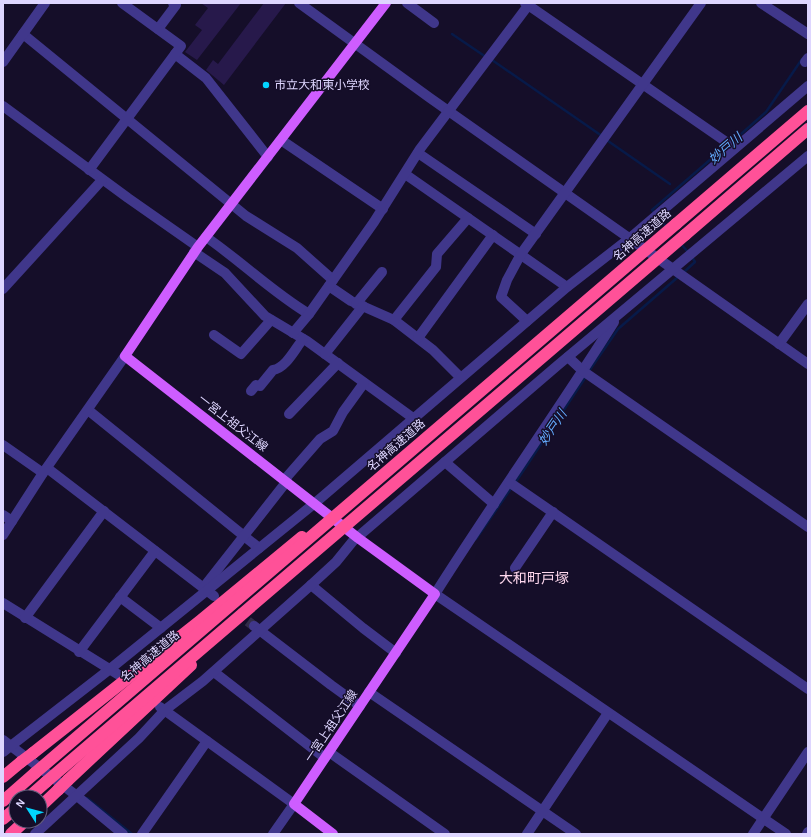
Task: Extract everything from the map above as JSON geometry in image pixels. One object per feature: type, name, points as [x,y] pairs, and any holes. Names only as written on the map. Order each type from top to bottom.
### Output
[{"type":"highway","name":"名神高速道路","points":[[3,801],[808,112]]},
{"type":"highway","points":[[38,789],[808,129]]},
{"type":"highway","points":[[3,777],[200,621],[576,310]]},
{"type":"highway","points":[[48,799],[191,665],[512,390],[586,320]]},
{"type":"main road","points":[[125,356],[196,250],[386,3]]},
{"type":"main road","name":"一宮上祖父江線","points":[[125,356],[316,503],[358,538],[435,594],[294,804]]},
{"type":"main road","points":[[294,804],[333,834]]},
{"type":"street","points":[[3,62],[45,3]]},
{"type":"street","points":[[89,170],[181,46],[122,3]]},
{"type":"street","points":[[158,29],[176,5],[173,3]]},
{"type":"street","points":[[299,3],[355,45],[565,194],[630,238],[673,270],[808,364]]},
{"type":"street","points":[[407,3],[434,23]]},
{"type":"street","points":[[527,321],[501,297],[507,280],[521,254],[701,3]]},
{"type":"street","points":[[761,3],[808,34]]},
{"type":"street","points":[[293,333],[309,314],[383,209],[418,152],[528,4],[731,145]]},
{"type":"street","points":[[23,34],[231,204],[256,223],[296,248],[331,283],[360,305],[394,320],[433,350],[460,377]]},
{"type":"street","points":[[175,54],[206,78],[268,157]]},
{"type":"street","points":[[123,834],[77,796],[6,746],[115,672],[161,628],[208,592],[259,548],[316,503],[460,377],[567,287],[630,238],[731,145],[808,86]]},
{"type":"street","points":[[3,106],[196,250],[224,273],[254,307],[271,320],[325,354],[413,418]]},
{"type":"street","points":[[281,140],[383,209]]},
{"type":"street","points":[[418,152],[536,234]]},
{"type":"street","points":[[35,834],[140,738],[162,708],[214,672],[257,628],[311,585],[336,562],[358,538],[445,462],[808,156]]},
{"type":"street","points":[[405,174],[567,287]]},
{"type":"street","points":[[3,289],[102,180]]},
{"type":"street","points":[[394,320],[436,267],[437,254],[468,218]]},
{"type":"street","points":[[418,338],[493,235]]},
{"type":"street","points":[[206,237],[257,275],[288,301],[309,314]]},
{"type":"street","points":[[325,354],[382,272]]},
{"type":"street","points":[[778,344],[808,304]]},
{"type":"street","points":[[619,314],[586,373],[512,484],[494,504],[435,594],[786,834]]},
{"type":"street","points":[[214,335],[241,354],[271,320]]},
{"type":"street","points":[[251,391],[256,385],[260,386],[273,370],[278,369],[285,363],[303,339]]},
{"type":"street","points":[[3,534],[45,470],[125,356]]},
{"type":"street","points":[[568,357],[586,373],[808,527]]},
{"type":"street","points":[[289,414],[338,363]]},
{"type":"street","points":[[208,592],[244,535],[286,480],[320,439],[333,431],[343,412],[364,383]]},
{"type":"street","points":[[88,410],[259,548]]},
{"type":"street","points":[[3,445],[45,470],[104,511],[208,592]]},
{"type":"street","points":[[445,462],[494,504]]},
{"type":"street","points":[[512,484],[808,689]]},
{"type":"street","points":[[25,618],[104,511]]},
{"type":"street","points":[[515,568],[553,512]]},
{"type":"street","points":[[3,515],[12,521]]},
{"type":"street","points":[[79,652],[155,551]]},
{"type":"street","points":[[311,585],[363,628],[396,652]]},
{"type":"street","points":[[120,597],[161,628]]},
{"type":"street","points":[[3,603],[79,652],[115,672]]},
{"type":"street","points":[[257,628],[360,706]]},
{"type":"street","points":[[214,672],[327,755],[445,834]]},
{"type":"street","points":[[369,692],[576,834]]},
{"type":"street","points":[[162,708],[294,804],[273,834]]},
{"type":"street","points":[[527,834],[608,713]]},
{"type":"street","points":[[142,834],[207,741]]},
{"type":"street","points":[[753,834],[808,752]]},
{"type":"building","points":[[201,3],[241,3],[197,60],[185,52],[202,30],[195,25],[208,8]]},
{"type":"building","points":[[264,3],[286,3],[224,85],[206,70],[213,60],[218,64]]},
{"type":"waterway","points":[[452,34],[486,57]]},
{"type":"waterway","name":"妙戸川","points":[[732,142],[766,112],[802,59]]},
{"type":"waterway","points":[[492,60],[602,136]]},
{"type":"waterway","points":[[608,141],[670,184]]},
{"type":"waterway","name":"妙戸川","points":[[655,214],[652,210],[726,146]]},
{"type":"waterway","name":"妙戸川","points":[[658,218],[667,227]]},
{"type":"waterway","name":"妙戸川","points":[[680,243],[689,253]]},
{"type":"waterway","name":"妙戸川","points":[[685,271],[695,262],[692,257]]},
{"type":"waterway","name":"妙戸川","points":[[589,371],[618,329],[678,277]]},
{"type":"waterway","name":"妙戸川","points":[[515,483],[587,375]]},
{"type":"waterway","name":"妙戸川","points":[[476,539],[512,487]]},
{"type":"waterway","points":[[87,798],[132,834]]},
{"type":"tunnel","points":[[224,603],[254,626]]},
{"type":"place","name":"市立大和東小学校","points":[[266,85]]},
{"type":"district","name":"大和町戸塚","points":[[534,578]]}]
